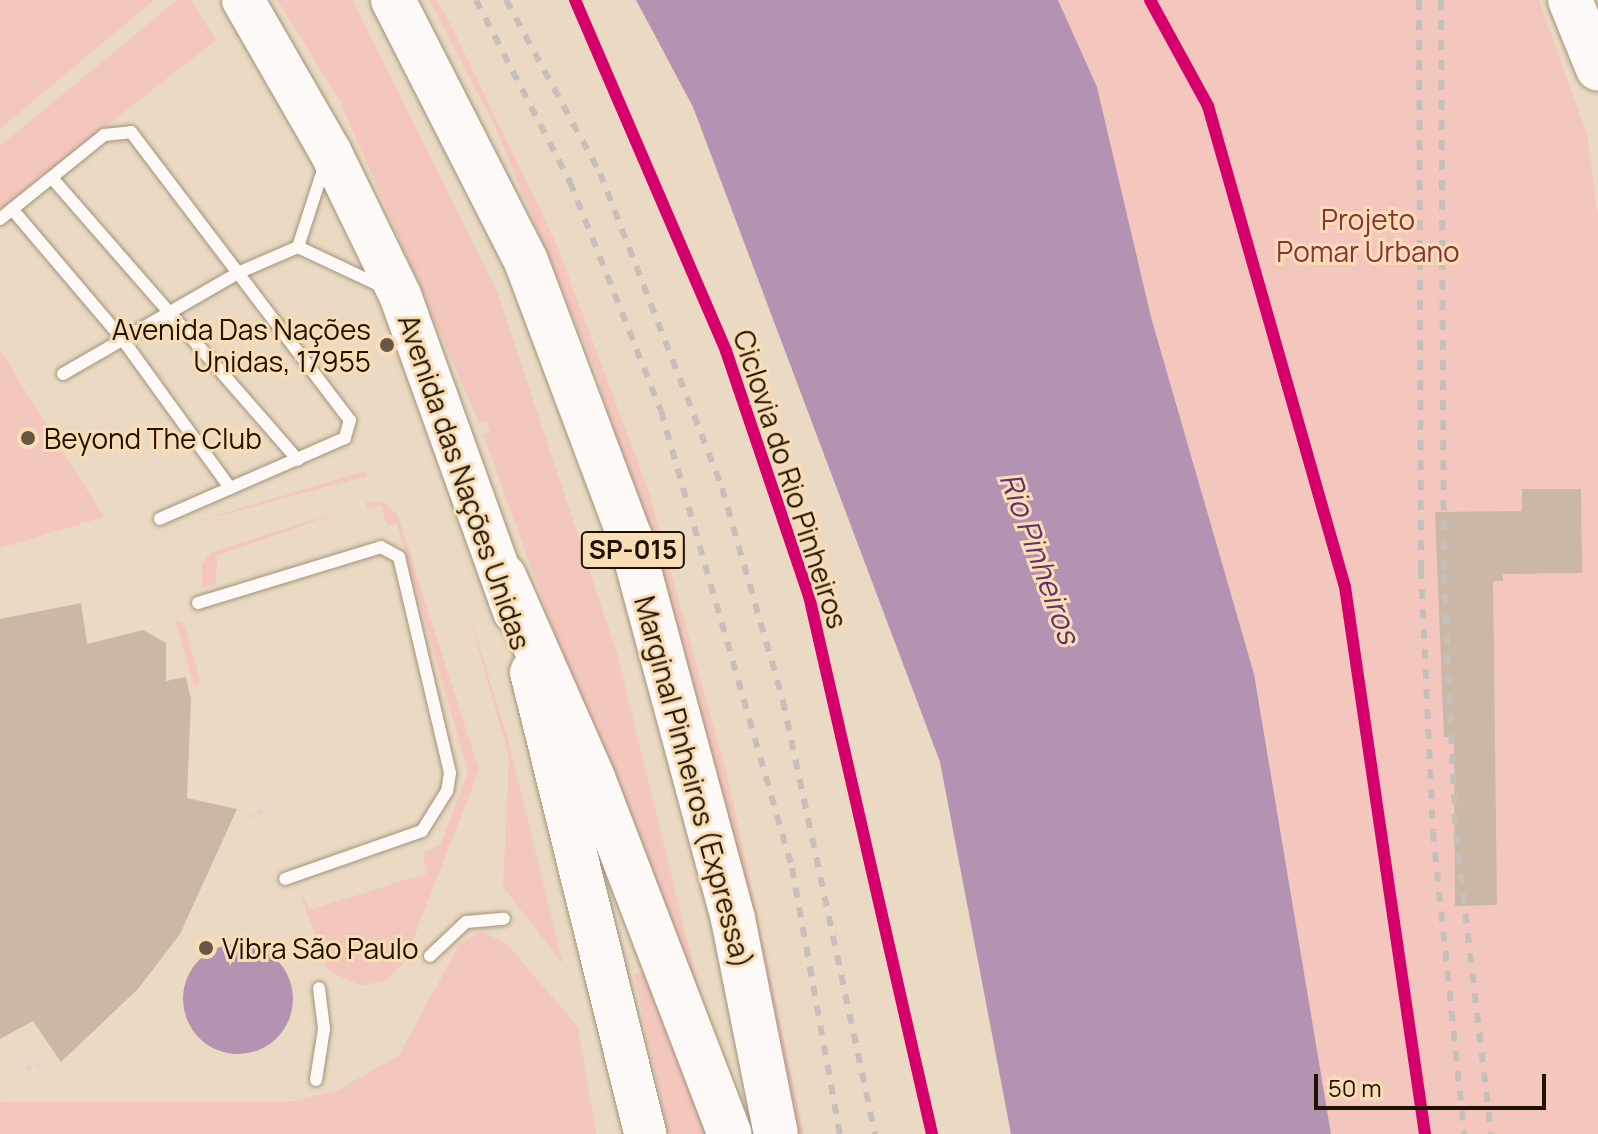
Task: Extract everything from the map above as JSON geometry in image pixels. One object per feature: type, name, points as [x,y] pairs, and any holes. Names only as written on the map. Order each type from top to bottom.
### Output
[{"type":"highway","name":"Avenida das Nações Unidas","points":[[243,0],[330,151],[400,295],[504,576],[575,830],[645,1134]]},
{"type":"highway","name":"Marginal Pinheiros (Expressa)","points":[[393,0],[526,261],[630,537],[733,919],[776,1134]]},
{"type":"highway","points":[[1570,0],[1598,69]]},
{"type":"highway","points":[[504,576],[599,791],[730,1134]]},
{"type":"lane","points":[[0,219],[110,131],[131,132],[350,420],[345,438],[160,519]]},
{"type":"lane","points":[[63,374],[240,272],[298,247],[330,151]]},
{"type":"lane","points":[[52,178],[298,460]]},
{"type":"lane","points":[[12,209],[123,340],[230,488]]},
{"type":"lane","points":[[298,247],[400,295]]},
{"type":"lane","points":[[198,603],[381,547],[399,557],[450,773],[447,791],[422,831],[285,879]]},
{"type":"lane","points":[[430,956],[466,922],[504,919]]},
{"type":"lane","points":[[316,1080],[324,1029],[319,988]]},
{"type":"path","points":[[248,817],[263,810]]},
{"type":"path","points":[[26,1068],[41,1064]]},
{"type":"green space","points":[[0,0],[154,0],[0,129]]},
{"type":"green space","points":[[177,0],[191,0],[216,40],[0,209],[0,146]]},
{"type":"green space","points":[[277,0],[353,0],[498,294],[617,653],[706,1017],[595,745],[483,434],[490,432],[487,421],[479,423],[340,101]]},
{"type":"green space","points":[[429,0],[437,0],[453,29],[556,243],[649,492],[728,779],[804,1134],[796,1134],[703,721],[596,372],[494,124]]},
{"type":"green space","name":"Projeto Pomar Urbano","points":[[1058,0],[1539,0],[1587,134],[1598,216],[1598,1134],[1331,1134],[1254,674],[1151,317],[1097,87]]},
{"type":"green space","name":"Beyond The Club","points":[[0,350],[104,517],[0,548]]},
{"type":"green space","points":[[366,471],[367,476],[181,526]]},
{"type":"green space","points":[[383,501],[398,516],[479,770],[405,961],[387,980],[361,986],[328,971],[299,890],[310,910],[427,873],[423,853],[440,845],[468,772],[397,524],[387,526],[381,505],[367,509],[366,502]]},
{"type":"green space","points":[[348,509],[217,556],[216,585],[202,587],[202,564],[211,552]]},
{"type":"green space","points":[[466,605],[508,739],[563,964],[503,887],[509,757]]},
{"type":"green space","points":[[175,620],[184,623],[201,684],[194,686]]},
{"type":"green space","points":[[481,931],[507,944],[578,1027],[596,1134],[0,1134],[0,1102],[295,1101],[338,1090],[399,1055],[459,945]]},
{"type":"green space","points":[[649,971],[708,1134],[668,1134],[634,974]]},
{"type":"water","name":"Rio Pinheiros","points":[[636,0],[1058,0],[1097,87],[1151,317],[1254,674],[1331,1134],[1011,1134],[940,762],[693,107]]},
{"type":"water","points":[[238,944],[259,948],[277,960],[289,978],[293,999],[289,1020],[277,1038],[259,1050],[238,1054],[217,1050],[199,1038],[187,1020],[183,999],[187,978],[199,960],[217,948]]},
{"type":"building","points":[[1522,489],[1581,489],[1582,573],[1503,574],[1503,581],[1493,581],[1497,905],[1455,906],[1454,737],[1444,737],[1435,512],[1522,511]]},
{"type":"building","points":[[81,603],[87,644],[143,630],[166,643],[166,681],[186,677],[191,699],[187,798],[237,809],[180,934],[138,989],[61,1062],[33,1021],[0,1039],[0,619]]},
{"type":"railway","points":[[476,0],[570,182],[661,411],[792,868],[840,1134]]},
{"type":"railway","points":[[506,0],[600,173],[722,488],[783,701],[875,1134]]},
{"type":"railway","points":[[1419,0],[1421,569],[1433,832],[1464,1134]]},
{"type":"railway","points":[[1441,0],[1444,574],[1456,834],[1491,1134]]},
{"type":"cycle path","name":"Ciclovia do Rio Pinheiros","points":[[575,0],[726,351],[809,596],[932,1134]]},
{"type":"cycle path","points":[[1150,0],[1208,106],[1345,587],[1425,1134]]},
{"type":"place","name":"Avenida Das Nações Unidas, 17955","points":[[387,345]]},
{"type":"place","name":"Beyond The Club","points":[[28,438]]},
{"type":"place","name":"Vibra São Paulo","points":[[206,948]]}]
